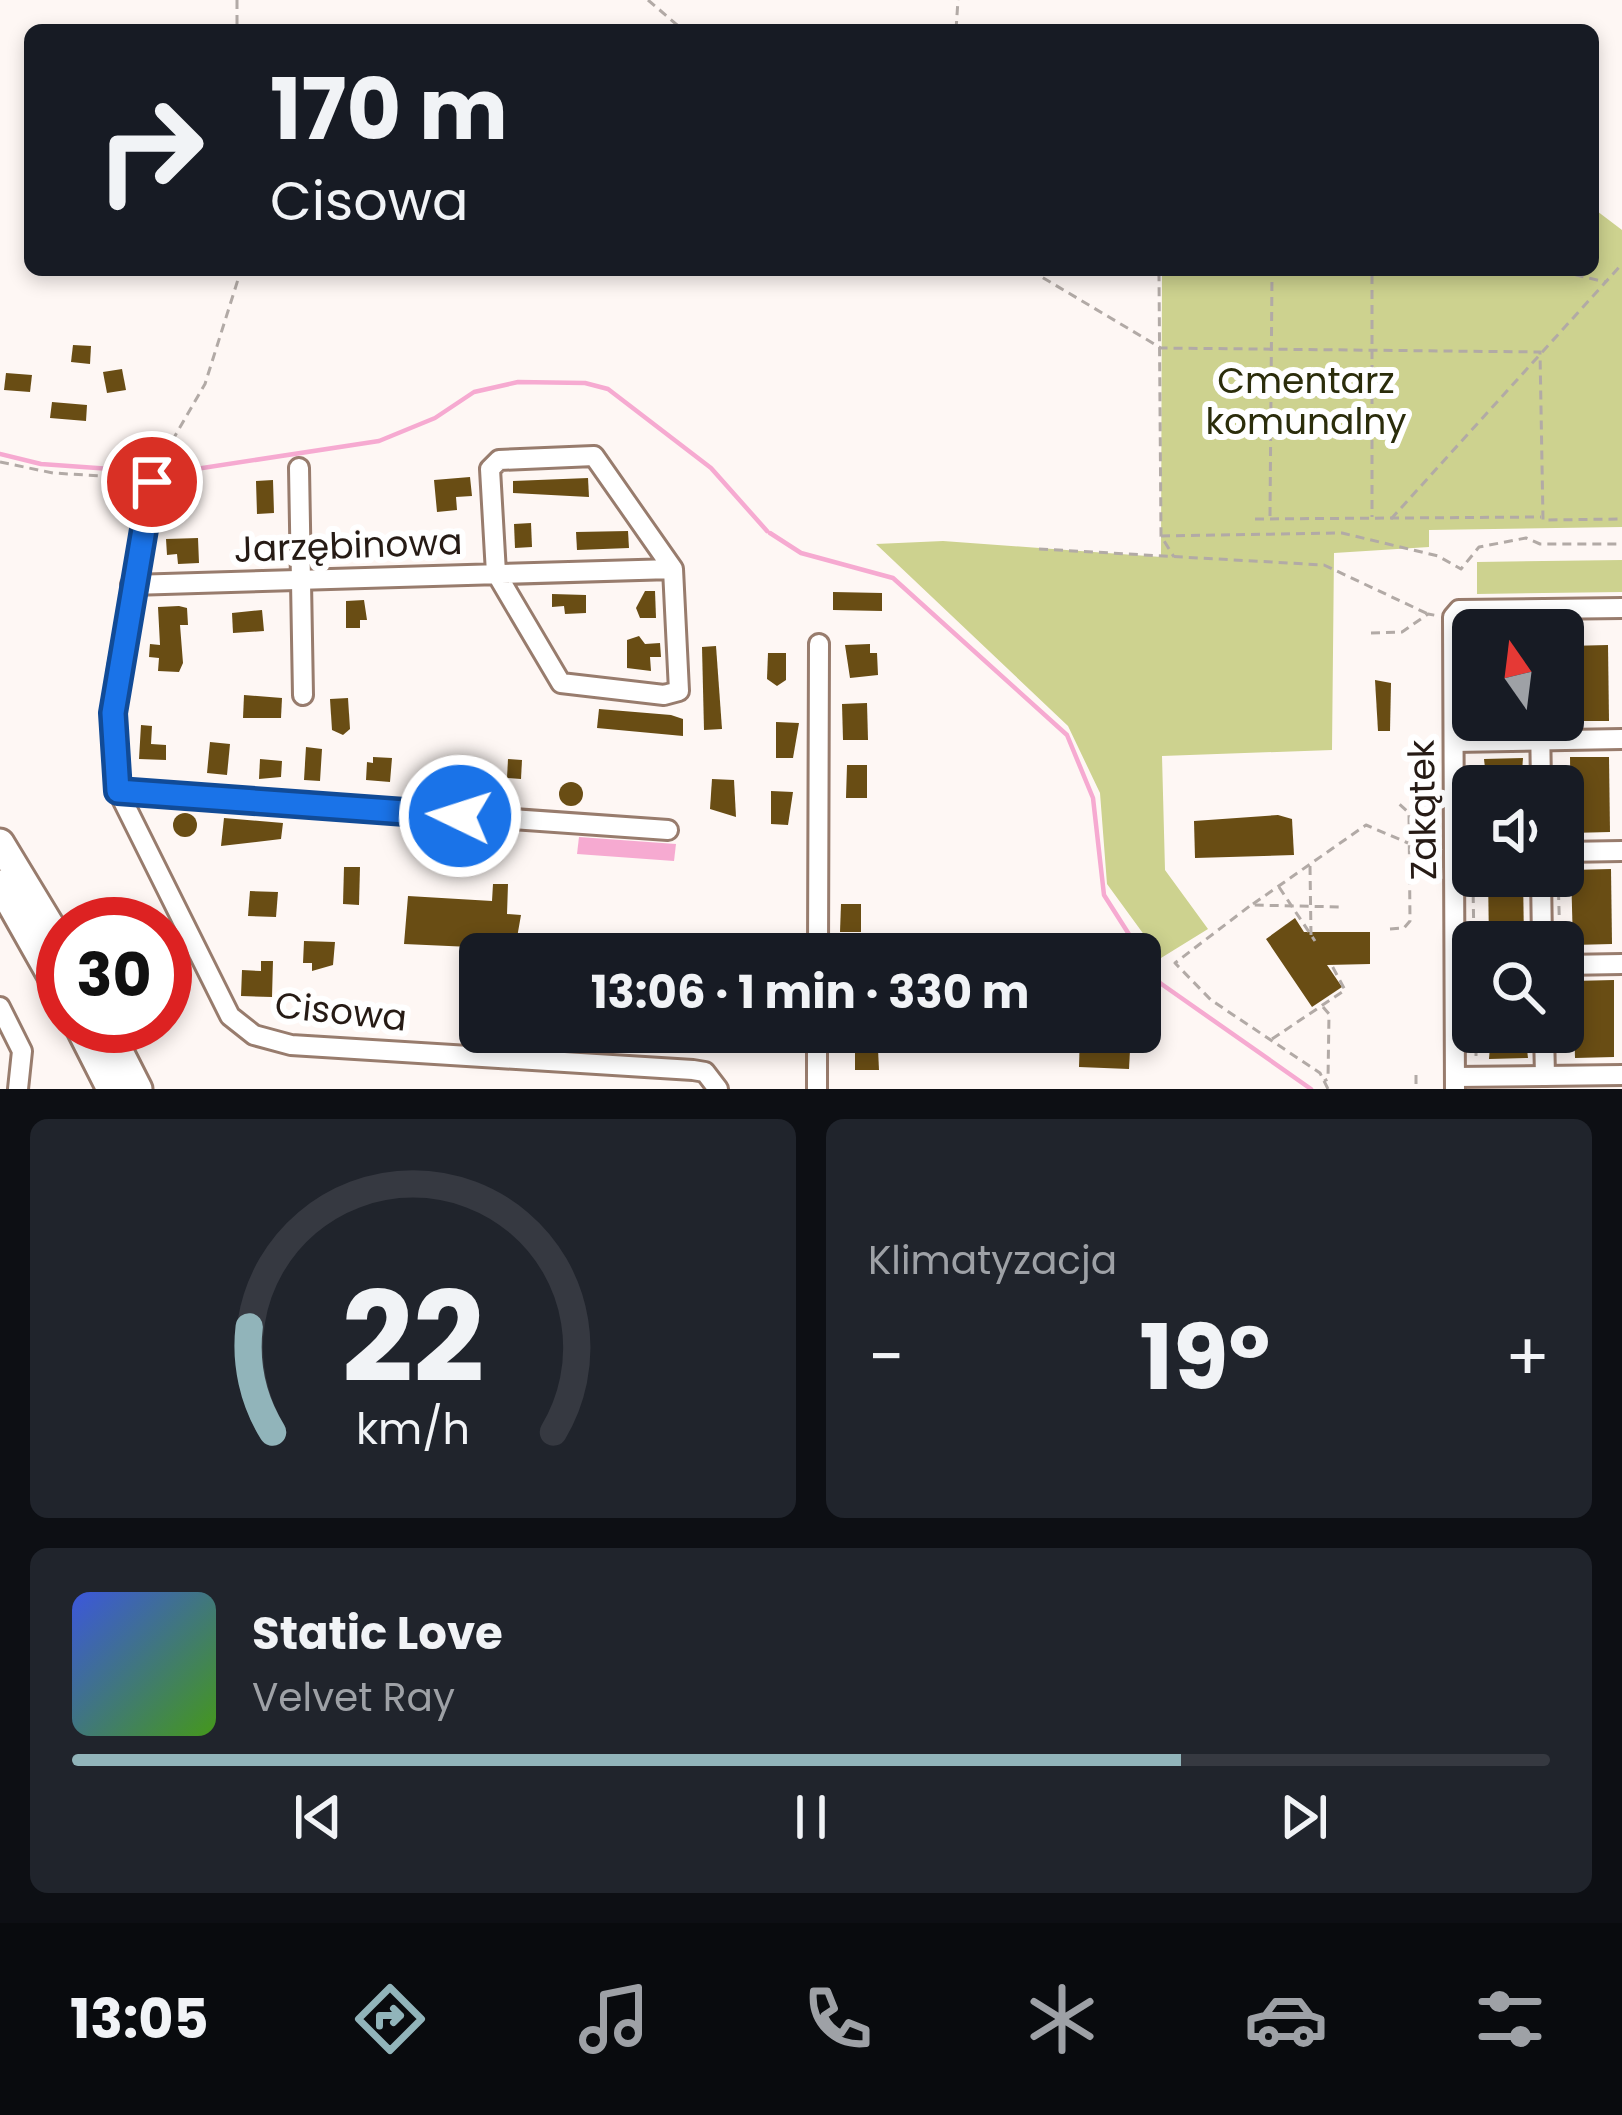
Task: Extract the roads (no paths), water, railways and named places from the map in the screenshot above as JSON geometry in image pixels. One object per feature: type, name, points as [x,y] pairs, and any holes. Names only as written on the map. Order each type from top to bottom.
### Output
[{"type":"highway","points":[[0,843],[36,902]]},
{"type":"highway","points":[[0,884],[36,948]]},
{"type":"highway","points":[[93,1053],[111,1089]]},
{"type":"highway","points":[[120,1053],[138,1089]]},
{"type":"street","name":"Jarzębinowa","points":[[594,456],[673,569],[679,691],[664,695],[561,683],[496,573],[490,469],[499,460],[594,456]]},
{"type":"street","points":[[299,468],[303,695]]},
{"type":"street","name":"Cisowa","points":[[152,482],[113,713],[118,791],[214,994],[254,1035],[291,1045],[693,1070],[705,1072],[718,1089]]},
{"type":"street","name":"Jarzębinowa","points":[[131,585],[673,569]]},
{"type":"street","points":[[1584,613],[1622,608]]},
{"type":"street","points":[[818,933],[819,644]]},
{"type":"street","points":[[1584,735],[1622,739]]},
{"type":"street","points":[[1462,742],[1468,741]]},
{"type":"street","name":"Zakątek","points":[[1462,742],[1463,765]]},
{"type":"street","points":[[118,791],[668,830]]},
{"type":"street","points":[[1584,852],[1622,851]]},
{"type":"street","points":[[1584,965],[1622,964]]},
{"type":"street","points":[[0,1007],[22,1051],[19,1089]]},
{"type":"street","points":[[817,1053],[817,1089]]},
{"type":"street","points":[[1544,1053],[1545,1076]]},
{"type":"street","points":[[1463,1081],[1622,1076]]},
{"type":"waterway","points":[[170,473],[379,441],[435,418],[474,392],[518,382],[585,383],[608,389],[711,468],[767,531]]},
{"type":"waterway","points":[[0,454],[41,464],[139,471]]},
{"type":"waterway","points":[[770,533],[801,553],[893,578],[1067,735],[1093,798],[1104,895],[1160,983],[1311,1089]]},
{"type":"park label","name":"Cmentarz komunalny","points":[[1306,400]]}]
